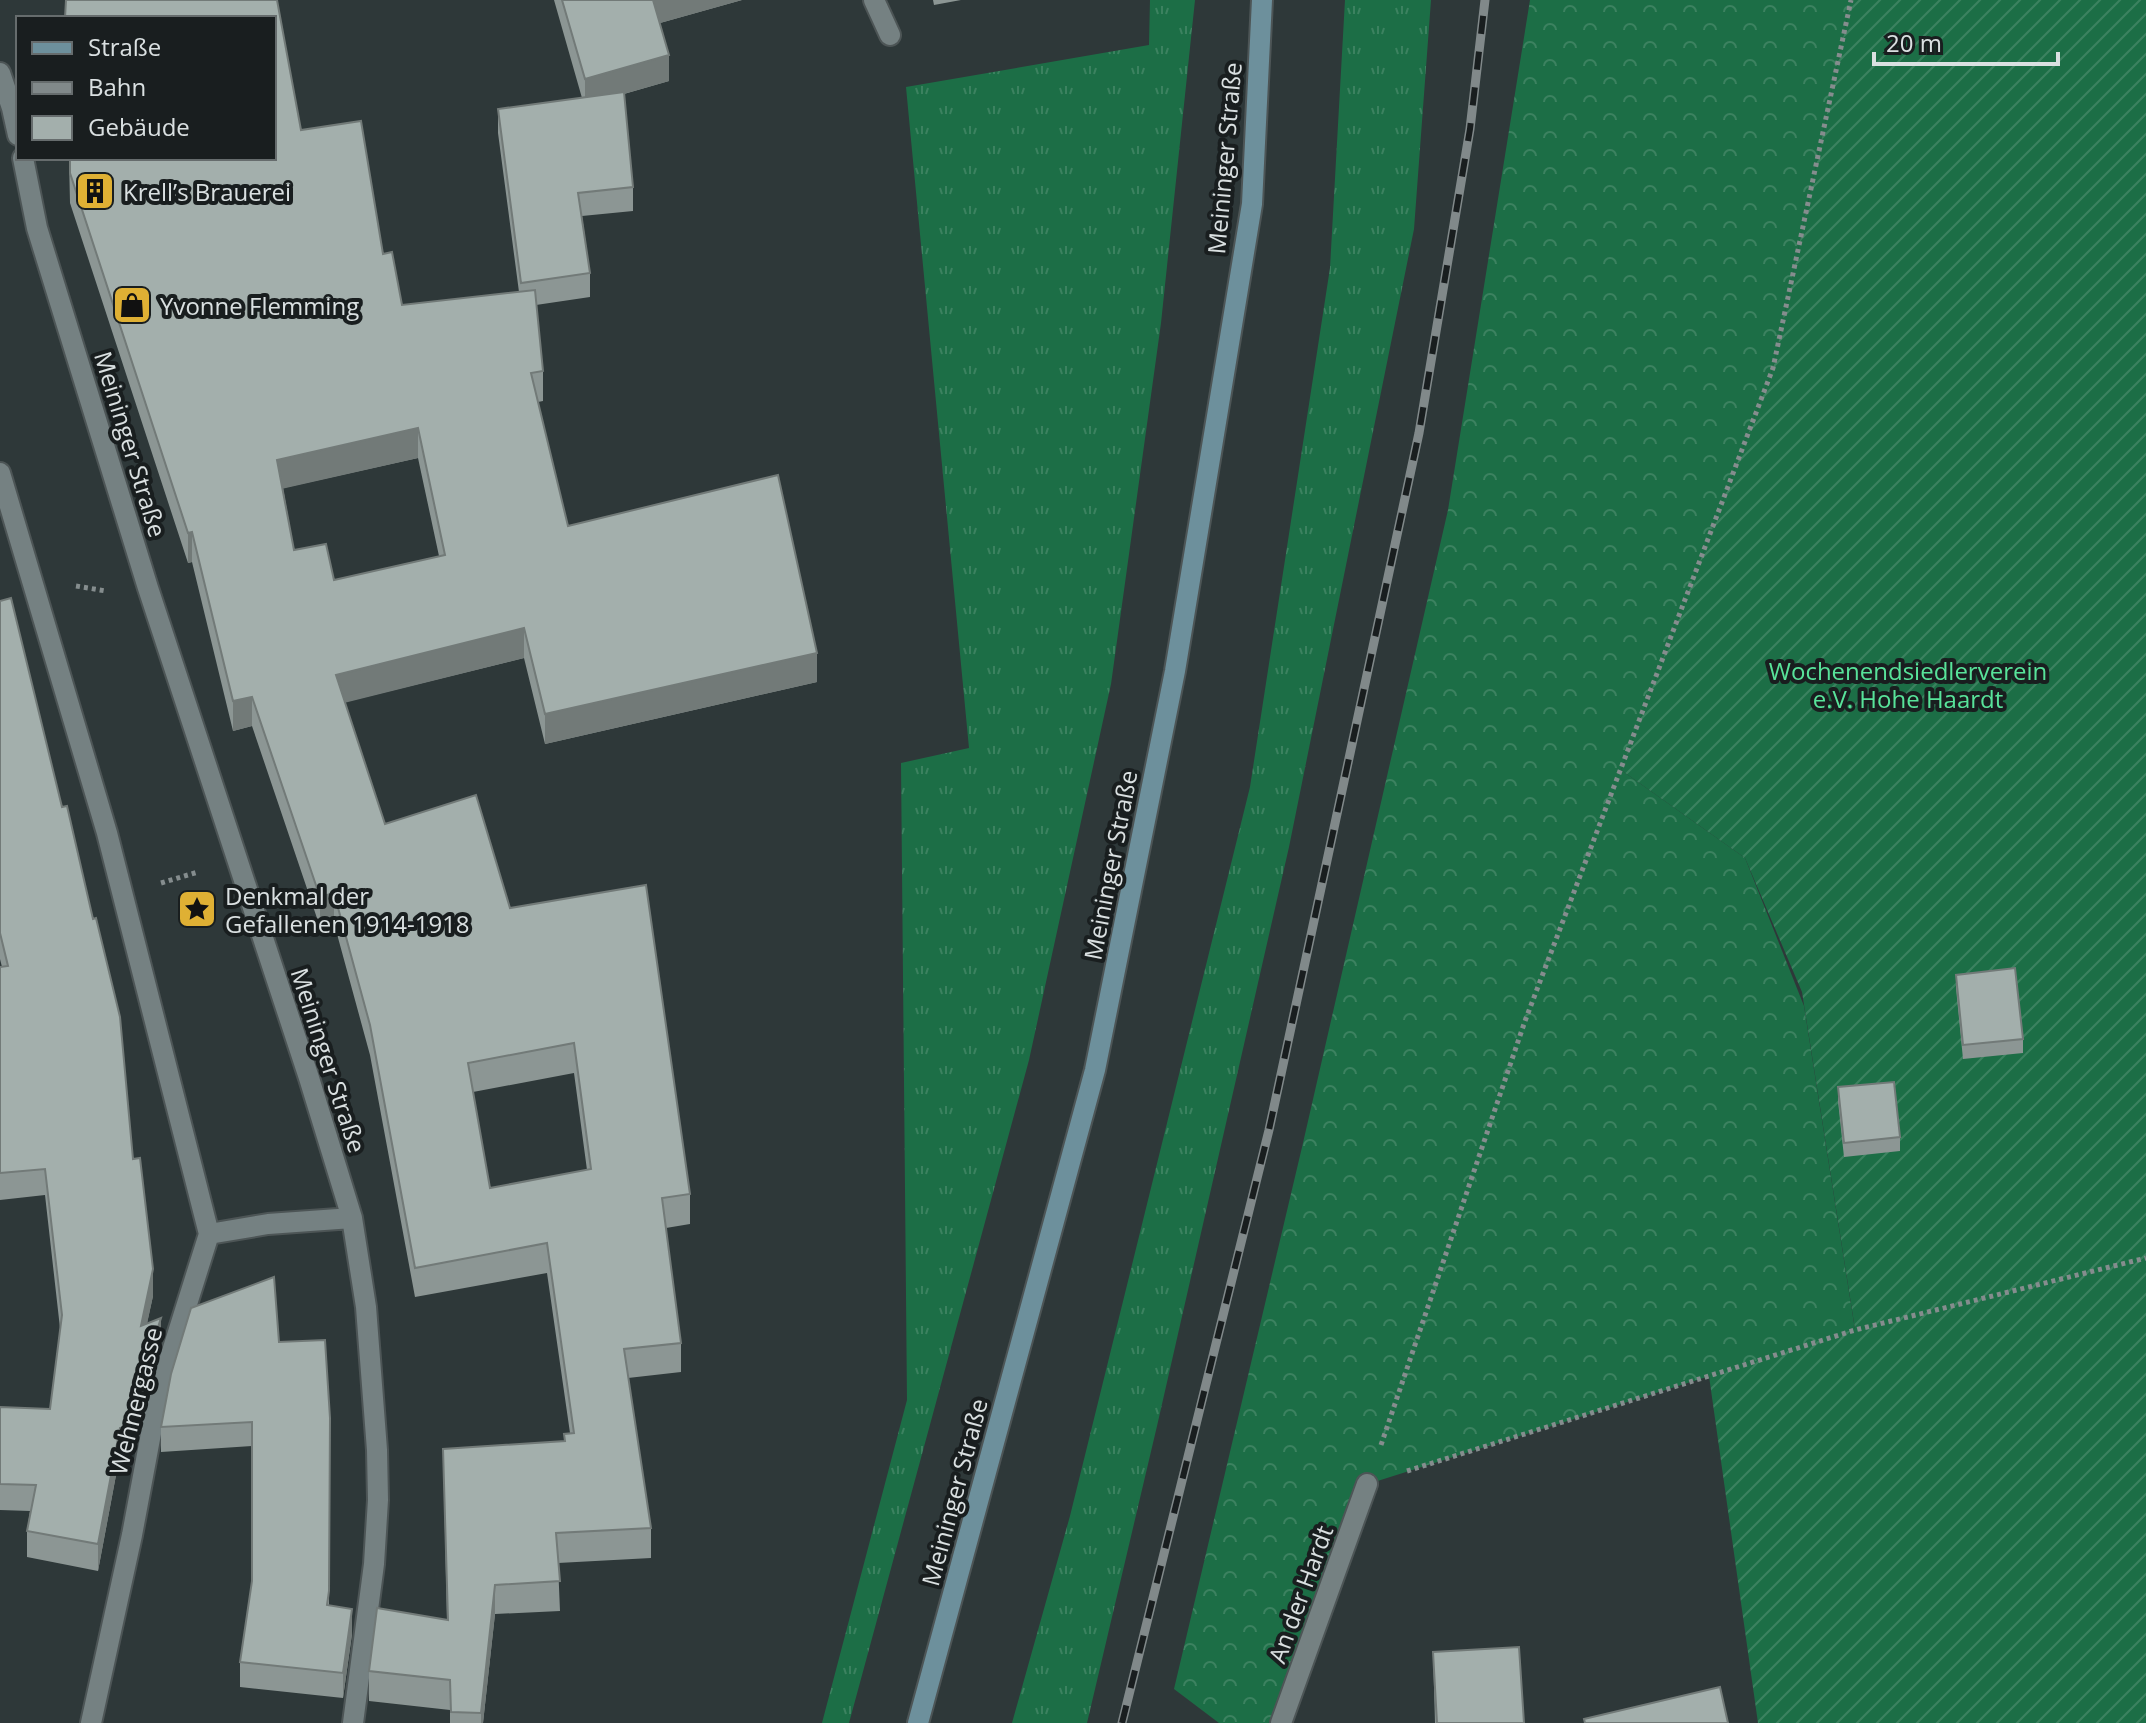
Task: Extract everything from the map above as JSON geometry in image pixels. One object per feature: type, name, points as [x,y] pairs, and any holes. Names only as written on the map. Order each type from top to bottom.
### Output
[{"type":"main road","name":"Meininger Straße","points":[[918,1723],[1095,1070],[1169,702],[1252,204],[1262,0]]},
{"type":"street","points":[[874,0],[890,35]]},
{"type":"street","points":[[0,73],[16,126]]},
{"type":"street","name":"Meininger Straße","points":[[23,160],[37,228],[151,598],[352,1218],[366,1307],[378,1488],[374,1564],[353,1723]]},
{"type":"street","points":[[0,473],[107,833],[209,1234],[268,1224],[352,1218]]},
{"type":"street","name":"Wehnergasse","points":[[91,1723],[132,1535],[158,1396],[209,1234]]},
{"type":"street","name":"An der Hardt","points":[[1281,1723],[1367,1484]]},
{"type":"path","points":[[1367,1484],[1525,1021],[1773,368],[1851,0]]},
{"type":"path","points":[[32,580],[151,598]]},
{"type":"path","points":[[122,895],[236,860]]},
{"type":"path","points":[[1367,1484],[1855,1330],[2146,1258]]},
{"type":"green space","points":[[1150,0],[1195,0],[1161,323],[1111,684],[1029,1060],[849,1723],[822,1723],[907,1400],[901,763],[969,748],[906,87],[1149,45]]},
{"type":"green space","points":[[1345,0],[1431,0],[1414,229],[1289,847],[1087,1723],[1012,1723],[1070,1516],[1250,787],[1330,268]]},
{"type":"green space","points":[[1530,0],[1851,0],[1773,368],[1621,770],[1745,858],[1804,1006],[1855,1330],[1368,1484],[1281,1723],[1219,1723],[1174,1689],[1448,510]]},
{"type":"green space","name":"Wochenendsiedlerverein e.V. Hohe Haardt","points":[[1851,0],[2146,0],[2146,1723],[1758,1723],[1709,1376],[1855,1329],[1802,992],[1745,858],[1621,770],[1773,368]]},
{"type":"building","points":[[66,0],[277,0],[301,130],[361,121],[383,254],[392,252],[402,305],[535,290],[543,371],[531,373],[568,526],[778,475],[817,653],[545,714],[524,628],[336,675],[385,824],[476,795],[510,908],[646,885],[690,1194],[662,1198],[681,1343],[624,1349],[651,1528],[556,1533],[560,1581],[495,1585],[481,1713],[451,1712],[450,1680],[369,1671],[377,1608],[448,1620],[443,1449],[565,1441],[564,1434],[574,1433],[547,1243],[415,1268],[370,1025],[334,893],[320,897],[252,697],[233,701],[192,532],[188,533],[70,173],[70,160],[276,160],[276,16],[65,16]],"holes":[[[418,428],[445,555],[334,580],[326,544],[294,550],[277,460]],[[574,1043],[591,1169],[490,1188],[468,1063]]]},
{"type":"building","points":[[562,0],[653,0],[669,55],[585,79]]},
{"type":"building","points":[[624,92],[633,187],[578,193],[590,273],[521,283],[498,109]]},
{"type":"building","points":[[11,598],[62,807],[67,806],[120,1017],[133,1159],[140,1158],[153,1269],[141,1326],[161,1318],[145,1367],[134,1427],[120,1428],[98,1544],[27,1531],[36,1485],[0,1484],[0,1407],[50,1409],[62,1315],[45,1169],[0,1173],[0,967],[8,966],[0,933],[0,601]]},
{"type":"building","points":[[2015,968],[2023,1039],[1963,1045],[1956,975]]},
{"type":"building","points":[[1894,1082],[1900,1137],[1844,1143],[1838,1087]]},
{"type":"building","points":[[274,1277],[279,1342],[325,1340],[330,1418],[327,1605],[352,1609],[343,1673],[240,1662],[252,1581],[252,1422],[161,1427],[171,1374],[191,1308]]},
{"type":"building","points":[[1519,1647],[1524,1723],[1437,1723],[1433,1652]]},
{"type":"building","points":[[1720,1687],[1728,1723],[1585,1723],[1584,1719]]},
{"type":"railway","points":[[1122,1723],[1269,1130],[1419,433],[1470,129],[1485,0]]},
{"type":"place","name":"Krell’s Brauerei","points":[[95,191]]},
{"type":"place","name":"Yvonne Flemming","points":[[132,305]]},
{"type":"place","name":"Denkmal der Gefallenen 1914-1918","points":[[197,909]]}]
